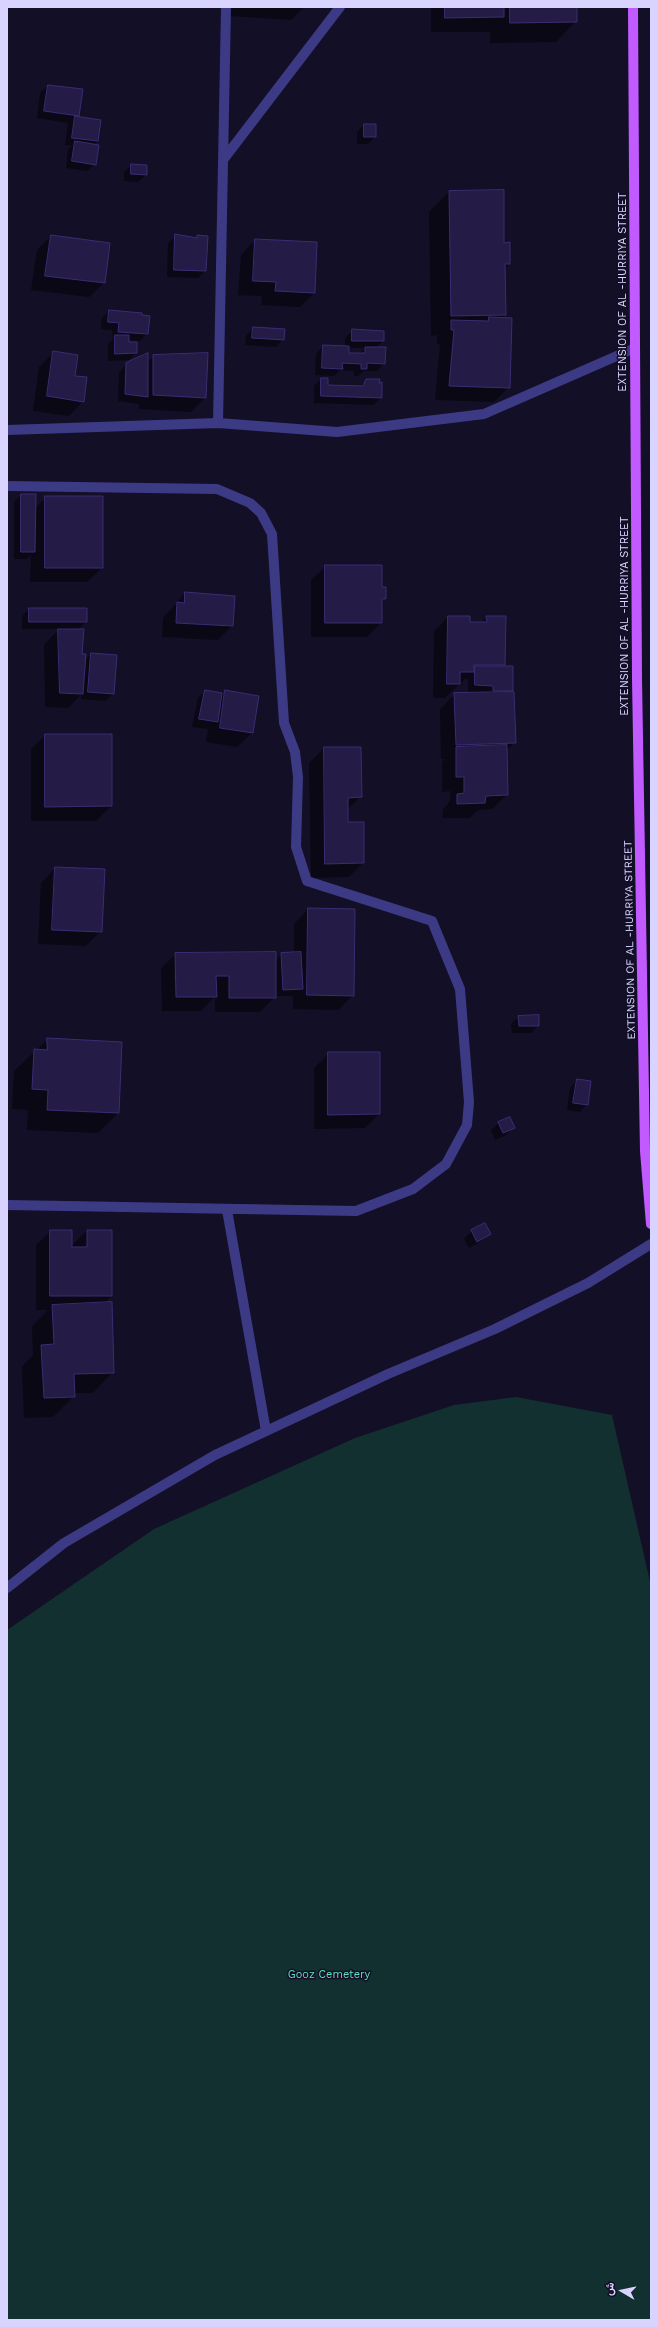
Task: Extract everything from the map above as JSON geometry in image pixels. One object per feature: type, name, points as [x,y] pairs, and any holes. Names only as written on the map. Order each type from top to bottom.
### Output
[{"type":"main road","name":"EXTENSION OF AL -HURRIYA STREET","points":[[633,7],[637,687],[645,1152],[651,1224]]},
{"type":"street","points":[[218,423],[221,345],[226,7]]},
{"type":"street","points":[[223,160],[340,7]]},
{"type":"street","points":[[7,430],[218,423],[338,432],[484,414],[635,348]]},
{"type":"street","points":[[7,486],[217,489],[250,502],[261,513],[272,534],[284,723],[294,752],[298,778],[296,847],[307,881],[432,922],[460,989],[468,1110],[467,1125],[446,1164],[413,1189],[356,1211],[227,1210],[7,1205]]},
{"type":"street","points":[[227,1210],[266,1431]]},
{"type":"street","points":[[7,1588],[64,1543],[215,1455],[388,1374],[495,1329],[588,1283],[651,1244]]},
{"type":"green space","name":"Gooz Cemetery","points":[[516,1397],[612,1415],[651,1586],[651,2320],[7,2320],[7,1630],[154,1529],[355,1438],[454,1405]]},
{"type":"building","points":[[445,7],[504,7],[504,17],[445,18]]},
{"type":"building","points":[[510,7],[577,7],[577,22],[510,23]]},
{"type":"building","points":[[48,85],[83,89],[79,116],[44,111]]},
{"type":"building","points":[[75,116],[101,120],[98,141],[72,138]]},
{"type":"building","points":[[364,124],[376,124],[376,137],[364,137]]},
{"type":"building","points":[[75,141],[99,145],[96,165],[72,161]]},
{"type":"building","points":[[131,164],[147,165],[147,175],[131,174]]},
{"type":"building","points":[[504,190],[504,243],[510,242],[510,264],[505,264],[506,315],[451,316],[449,191]]},
{"type":"building","points":[[175,234],[197,238],[197,235],[208,236],[206,271],[174,270]]},
{"type":"building","points":[[51,235],[110,243],[105,283],[45,276]]},
{"type":"building","points":[[255,239],[317,242],[315,293],[275,291],[276,282],[253,281]]},
{"type":"building","points":[[109,310],[142,313],[142,315],[150,316],[148,334],[118,332],[119,323],[108,322]]},
{"type":"building","points":[[489,317],[512,318],[510,388],[449,386],[454,330],[451,330],[451,320],[488,321]]},
{"type":"building","points":[[253,327],[285,329],[284,340],[252,338]]},
{"type":"building","points":[[352,329],[384,331],[384,341],[352,341]]},
{"type":"building","points":[[115,335],[129,335],[129,342],[137,342],[137,353],[115,354]]},
{"type":"building","points":[[323,345],[349,346],[349,353],[365,353],[365,347],[386,347],[385,364],[367,363],[367,369],[361,369],[361,364],[342,363],[343,369],[322,368]]},
{"type":"building","points":[[53,351],[78,355],[75,376],[87,377],[84,402],[47,396]]},
{"type":"building","points":[[148,353],[148,397],[125,394],[126,363]]},
{"type":"building","points":[[208,353],[206,398],[153,395],[153,355]]},
{"type":"building","points":[[321,378],[328,378],[328,385],[363,386],[366,379],[380,379],[379,383],[382,382],[382,398],[321,396]]},
{"type":"building","points":[[21,494],[36,494],[35,552],[21,552]]},
{"type":"building","points":[[45,496],[103,496],[103,568],[45,568]]},
{"type":"building","points":[[325,565],[382,565],[382,587],[386,587],[386,599],[382,599],[382,623],[325,623]]},
{"type":"building","points":[[185,592],[235,596],[233,626],[176,623],[177,602],[184,603]]},
{"type":"building","points":[[29,608],[87,608],[87,622],[29,622]]},
{"type":"building","points":[[448,616],[470,616],[470,622],[487,622],[486,616],[506,616],[505,665],[474,665],[474,672],[460,672],[460,684],[447,684]]},
{"type":"building","points":[[58,629],[84,629],[82,654],[86,654],[83,694],[60,693]]},
{"type":"building","points":[[91,653],[117,655],[114,694],[88,692]]},
{"type":"building","points":[[475,666],[513,666],[513,691],[493,691],[493,686],[475,685]]},
{"type":"building","points":[[205,690],[222,693],[218,722],[199,719]]},
{"type":"building","points":[[225,690],[259,696],[253,733],[220,728]]},
{"type":"building","points":[[514,692],[516,743],[456,745],[454,693]]},
{"type":"building","points":[[45,734],[112,734],[112,806],[45,807]]},
{"type":"building","points":[[507,745],[508,795],[486,796],[485,803],[457,804],[457,794],[464,793],[464,777],[456,777],[456,747]]},
{"type":"building","points":[[324,747],[361,747],[362,797],[348,798],[348,822],[364,822],[364,863],[325,864]]},
{"type":"building","points":[[55,867],[105,869],[102,932],[52,930]]},
{"type":"building","points":[[308,908],[355,909],[354,996],[307,995]]},
{"type":"building","points":[[276,952],[276,998],[229,998],[229,976],[216,976],[217,997],[176,997],[175,953]]},
{"type":"building","points":[[301,952],[303,989],[283,990],[281,953]]},
{"type":"building","points":[[539,1015],[539,1026],[519,1026],[518,1016]]},
{"type":"building","points":[[47,1038],[122,1042],[119,1113],[47,1110],[48,1090],[32,1089],[34,1049],[47,1050]]},
{"type":"building","points":[[328,1052],[380,1052],[380,1114],[328,1115]]},
{"type":"building","points":[[577,1079],[591,1081],[588,1105],[573,1103]]},
{"type":"building","points":[[510,1117],[515,1128],[503,1133],[498,1122]]},
{"type":"building","points":[[485,1223],[491,1234],[477,1242],[471,1230]]},
{"type":"building","points":[[50,1230],[72,1230],[72,1247],[87,1247],[87,1230],[112,1230],[112,1296],[50,1296]]},
{"type":"building","points":[[112,1302],[114,1373],[74,1374],[75,1397],[44,1398],[41,1345],[54,1344],[52,1305]]}]
